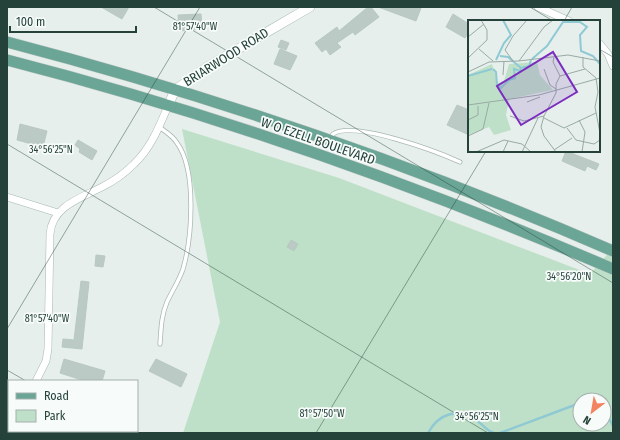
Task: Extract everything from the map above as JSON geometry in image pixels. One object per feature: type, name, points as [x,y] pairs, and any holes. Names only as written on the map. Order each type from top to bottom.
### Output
[{"type":"main road","name":"W O EZELL BOULEVARD","points":[[7,42],[176,90],[328,141],[472,193],[613,251]]},
{"type":"main road","name":"W O EZELL BOULEVARD","points":[[7,60],[168,106],[322,156],[484,216],[613,270]]},
{"type":"main road","points":[[322,156],[328,141]]},
{"type":"street","name":"BRIARWOOD ROAD","points":[[58,213],[81,197],[101,188],[124,173],[143,155],[159,127],[176,90],[207,66],[310,7]]},
{"type":"street","points":[[538,7],[567,20]]},
{"type":"street","points":[[600,44],[608,54],[613,66]]},
{"type":"street","points":[[7,197],[58,213],[52,222],[50,234],[48,349],[46,361],[36,380]]},
{"type":"lane","points":[[159,127],[171,136],[178,144],[186,163],[190,185],[190,217],[183,268],[167,303],[161,321],[160,344]]},
{"type":"lane","points":[[328,141],[333,134],[341,131],[366,132],[391,138],[460,162]]},
{"type":"green space","points":[[182,129],[339,178],[590,274],[613,248],[613,433],[183,433],[220,322]]},
{"type":"building","points":[[101,7],[129,7],[122,19]]},
{"type":"building","points":[[368,7],[371,7],[379,17],[355,35],[353,32],[337,43],[341,47],[330,55],[326,49],[322,52],[315,43],[337,27],[339,31]]},
{"type":"building","points":[[378,7],[417,7],[421,8],[416,21]]},
{"type":"building","points":[[201,14],[202,29],[179,31],[178,15]]},
{"type":"building","points":[[453,14],[468,23],[468,34],[465,38],[446,27]]},
{"type":"building","points":[[281,40],[289,43],[286,50],[278,47]]},
{"type":"building","points":[[280,49],[297,56],[290,70],[274,64]]},
{"type":"building","points":[[457,105],[468,110],[468,135],[447,125]]},
{"type":"building","points":[[20,124],[47,131],[43,147],[17,140]]},
{"type":"building","points":[[78,140],[97,151],[92,160],[79,152],[80,149],[75,145]]},
{"type":"building","points":[[566,152],[569,152],[599,164],[596,170],[587,166],[585,171],[562,161]]},
{"type":"building","points":[[291,240],[298,244],[294,251],[287,247]]},
{"type":"building","points":[[96,255],[105,256],[103,267],[95,266]]},
{"type":"building","points":[[81,281],[89,282],[82,349],[62,347],[63,339],[74,340]]},
{"type":"building","points":[[64,359],[105,371],[102,380],[82,380],[60,373]]},
{"type":"building","points":[[156,359],[187,374],[181,387],[149,371]]},
{"type":"waterway","points":[[500,433],[572,406]]},
{"type":"waterway","points":[[428,433],[437,421],[449,414],[462,414],[469,416],[494,433]]}]
